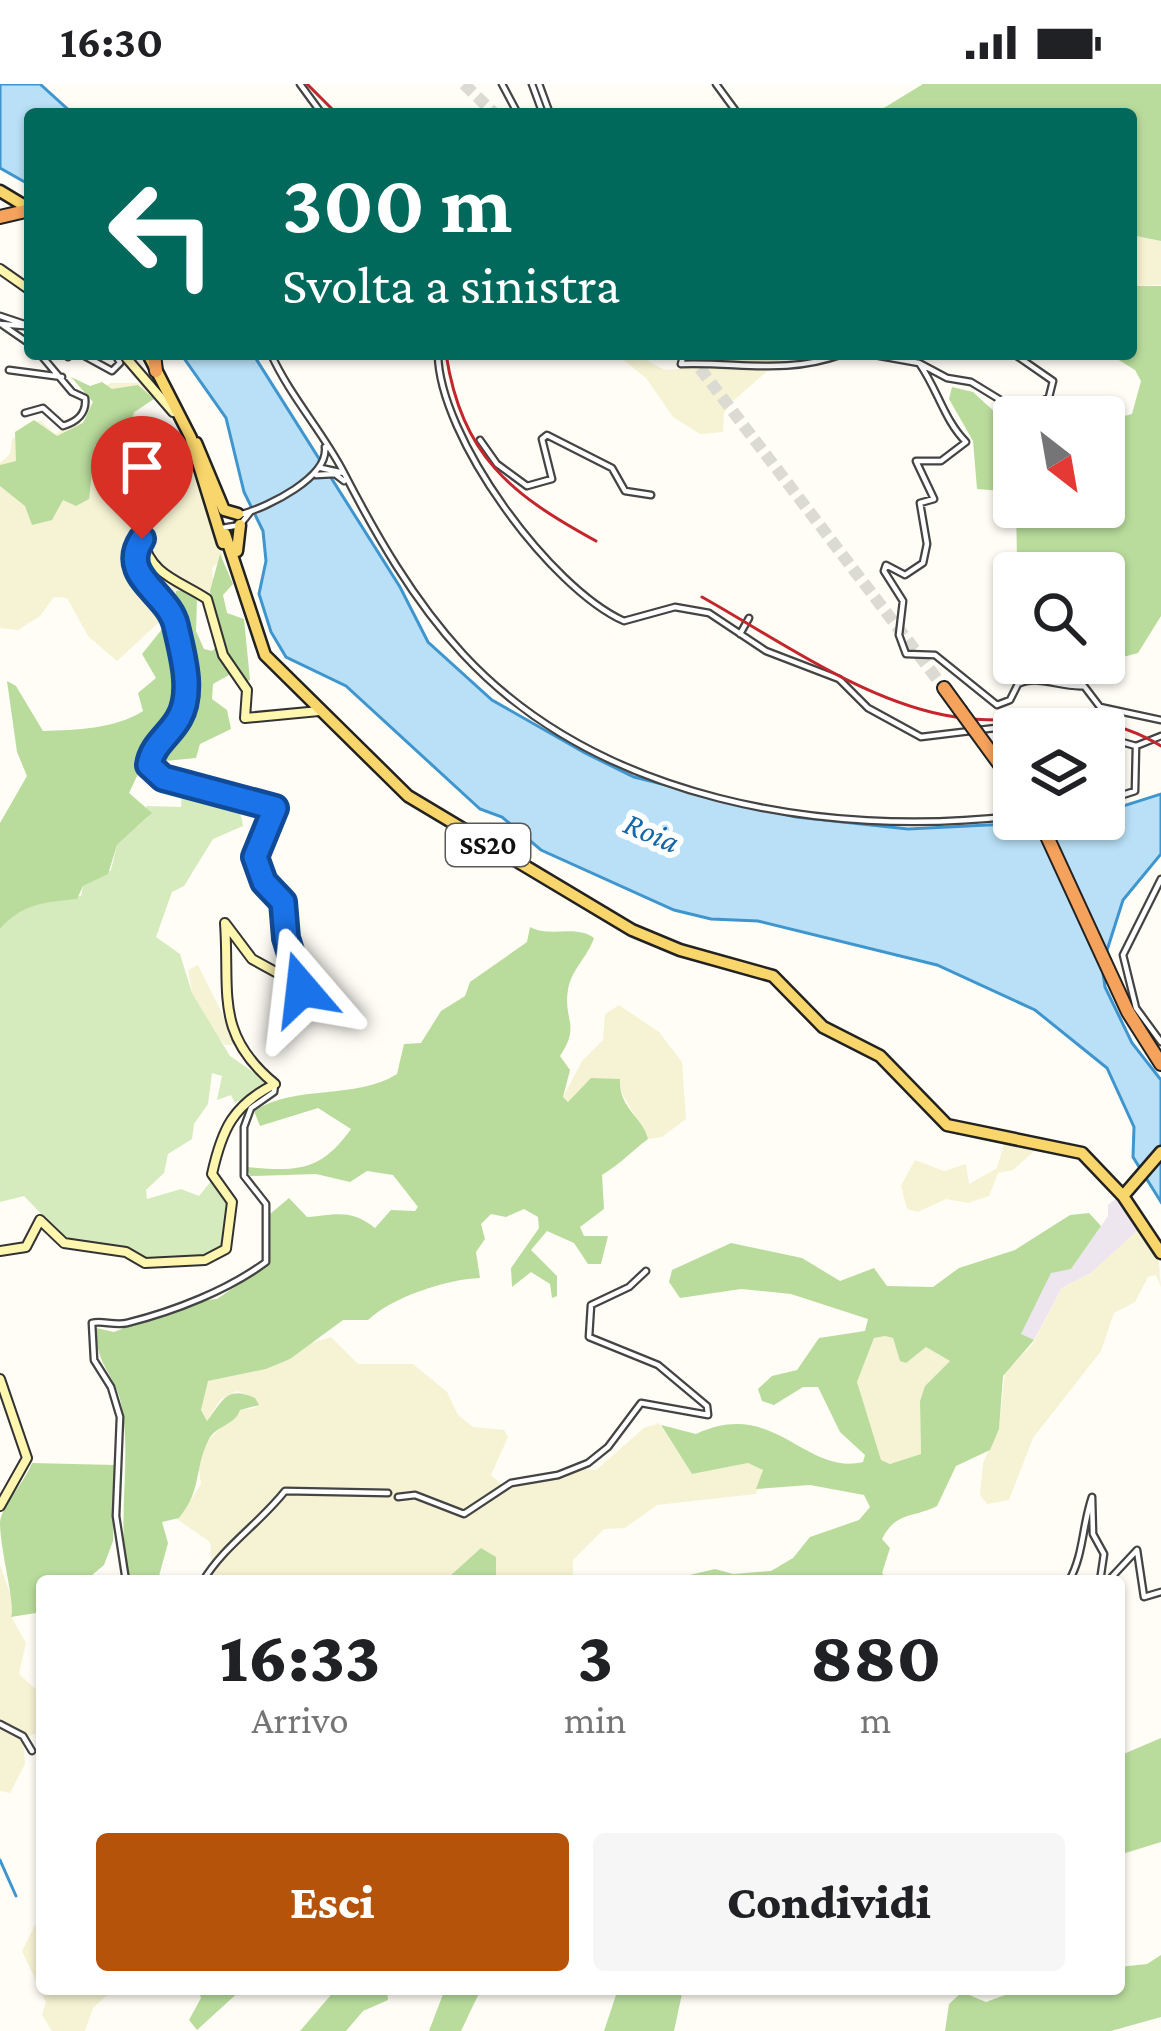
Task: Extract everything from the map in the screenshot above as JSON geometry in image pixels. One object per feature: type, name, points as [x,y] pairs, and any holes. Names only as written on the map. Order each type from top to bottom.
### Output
[{"type":"highway","points":[[151,360],[156,371]]},
{"type":"highway","points":[[944,688],[993,755]]},
{"type":"highway","points":[[1049,840],[1133,1021],[1161,1064]]},
{"type":"highway","points":[[1133,1021],[1161,1046]]},
{"type":"main road","points":[[125,360],[187,431]]},
{"type":"main road","points":[[156,371],[232,522],[261,647]]},
{"type":"main road","points":[[232,522],[261,647]]},
{"type":"main road","points":[[0,1251],[26,1247],[40,1220],[64,1243],[125,1252],[145,1263],[205,1260],[221,1254],[229,1243],[233,1206],[212,1174],[222,1131],[242,1102],[275,1085],[252,1065],[231,1033],[224,979],[227,922],[252,959],[304,987],[286,938],[283,902],[264,882],[255,857],[277,812],[272,806],[152,771],[152,750],[181,716],[186,670],[170,607],[140,578],[138,541],[143,540],[146,556],[161,573],[207,599],[223,655],[247,690],[245,718],[321,711]]},
{"type":"main road","name":"SS20","points":[[261,647],[377,771],[441,819],[632,930],[680,950],[773,976],[823,1028],[880,1056],[947,1124],[1068,1148],[1097,1165],[1161,1252]]},
{"type":"main road","points":[[1121,1193],[1161,1152]]},
{"type":"main road","points":[[0,1379],[27,1458],[0,1506]]},
{"type":"street","points":[[0,321],[24,339]]},
{"type":"street","points":[[25,413],[48,410],[63,426],[77,420],[85,398],[72,392],[46,360]]},
{"type":"street","points":[[93,360],[112,370],[120,360]]},
{"type":"street","points":[[275,360],[403,575],[465,656],[550,725],[613,760],[711,795],[842,818],[939,821],[993,817]]},
{"type":"street","points":[[439,360],[447,401],[485,474],[580,595],[624,621],[691,608],[766,651],[839,679],[868,708],[921,737],[993,728]]},
{"type":"street","points":[[682,360],[681,364],[728,362],[794,369],[823,360]]},
{"type":"street","points":[[902,360],[919,363],[946,378],[971,382],[1007,404],[1033,408],[1049,397],[1053,381],[1023,360]]},
{"type":"street","points":[[919,363],[941,392],[949,425],[966,442],[940,461],[916,461],[934,499],[920,503],[926,554],[923,563],[905,574],[886,566],[884,571],[903,601],[899,635],[906,654],[935,655],[998,705],[1010,700],[1018,684],[1036,679],[1058,688],[1084,686],[1100,707],[1161,720]]},
{"type":"street","points":[[9,370],[62,377]]},
{"type":"street","points":[[480,440],[497,464],[527,486],[546,485],[552,478],[542,439],[547,435],[609,466],[625,490],[652,495]]},
{"type":"street","points":[[323,441],[323,470]]},
{"type":"street","points":[[335,459],[337,471]]},
{"type":"street","points":[[485,474],[497,464]]},
{"type":"street","points":[[232,522],[323,470],[337,471]]},
{"type":"street","points":[[740,634],[749,618]]},
{"type":"street","points":[[1125,743],[1136,746],[1161,736]]},
{"type":"street","points":[[1125,794],[1135,791],[1136,746]]},
{"type":"street","points":[[1161,879],[1123,956],[1136,1008],[1161,1046]]},
{"type":"street","points":[[125,1575],[116,1516],[120,1417],[111,1387],[94,1360],[92,1323],[128,1323],[195,1296],[220,1293],[266,1262],[266,1204],[244,1176],[244,1127],[251,1108],[274,1092],[275,1085]]},
{"type":"street","points":[[398,1497],[415,1496],[464,1514],[511,1483],[558,1475],[588,1463],[608,1447],[641,1403],[708,1415],[706,1406],[658,1365],[589,1337],[591,1306],[629,1287],[646,1271]]},
{"type":"street","points":[[207,1575],[230,1546],[265,1520],[285,1491],[388,1493]]},
{"type":"street","points":[[1073,1575],[1083,1559],[1081,1532],[1092,1497],[1093,1534],[1105,1560],[1104,1575]]},
{"type":"street","points":[[1110,1575],[1137,1550],[1144,1597],[1161,1592]]},
{"type":"street","points":[[0,1724],[23,1736],[32,1751]]},
{"type":"shaded area","points":[[1137,236],[1161,241],[1161,285],[1137,286]]},
{"type":"shaded area","points":[[624,360],[646,360],[665,370],[679,369],[683,360],[780,360],[733,401],[724,413],[723,432],[700,434],[673,417],[646,378]]},
{"type":"shaded area","points":[[111,383],[143,383],[154,398],[136,412],[132,425],[105,438],[96,454],[97,467],[127,486],[151,483],[160,500],[170,496],[169,482],[192,452],[223,558],[212,568],[215,603],[206,604],[193,591],[117,661],[88,636],[67,598],[54,597],[40,616],[18,630],[0,628],[0,463],[10,454],[12,439],[40,420],[55,434],[85,421],[96,390]]},
{"type":"shaded area","points":[[198,965],[234,1045],[225,1045],[217,1036],[192,993],[188,970]]},
{"type":"shaded area","points":[[619,1005],[659,1032],[682,1062],[686,1119],[662,1137],[648,1139],[619,1088],[609,1082],[591,1078],[579,1096],[568,1102],[563,1097],[582,1061],[603,1040],[605,1014]]},
{"type":"shaded area","points":[[1005,1141],[1039,1147],[1013,1170],[998,1173],[989,1196],[968,1203],[946,1199],[918,1212],[907,1209],[901,1186],[915,1160],[944,1171],[966,1164],[969,1184],[997,1168]]},
{"type":"shaded area","points":[[1118,1197],[1142,1227],[1091,1273],[1062,1288],[1034,1340],[1027,1340],[1021,1334],[1051,1272],[1071,1269],[1108,1216],[1108,1205]]},
{"type":"shaded area","points":[[1142,1227],[1158,1253],[1161,1287],[1156,1275],[1148,1277],[1135,1302],[1114,1313],[1101,1351],[1033,1438],[1009,1500],[987,1504],[980,1495],[983,1463],[999,1428],[1005,1372],[1032,1345],[1062,1288],[1091,1273]]},
{"type":"shaded area","points":[[331,1337],[358,1364],[413,1364],[447,1392],[458,1415],[473,1427],[504,1430],[508,1437],[491,1475],[502,1485],[513,1487],[574,1468],[596,1470],[644,1428],[659,1423],[692,1474],[748,1463],[763,1469],[756,1494],[657,1505],[625,1528],[604,1529],[573,1560],[573,1575],[496,1575],[496,1557],[466,1561],[456,1575],[209,1575],[210,1542],[174,1517],[179,1518],[201,1484],[198,1463],[208,1440],[240,1410],[255,1408],[255,1398],[237,1391],[220,1400],[207,1421],[201,1410],[207,1381],[266,1369],[290,1359],[304,1345]]},
{"type":"shaded area","points":[[874,1338],[893,1338],[900,1361],[926,1347],[950,1361],[925,1386],[920,1401],[921,1454],[890,1464],[881,1461],[868,1429],[857,1382]]},
{"type":"shaded area","points":[[0,1565],[15,1607],[12,1618],[26,1643],[19,1674],[36,1690],[36,1734],[23,1738],[25,1764],[10,1793],[0,1791]]},
{"type":"shaded area","points":[[36,1923],[36,1981],[22,1951]]},
{"type":"shaded area","points":[[43,1995],[107,1995],[93,2008],[85,2031],[52,2031],[42,2015]]},
{"type":"green space","points":[[923,84],[1161,84],[1161,241],[1137,236],[1137,108],[884,108]]},
{"type":"green space","points":[[1137,286],[1161,286],[1161,616],[1138,653],[1125,656],[1125,552],[1017,552],[1016,528],[1125,528],[1125,416],[1132,414],[1141,381],[1135,370],[1119,360],[1137,360]]},
{"type":"green space","points":[[71,377],[90,386],[102,382],[112,389],[138,385],[154,399],[134,412],[128,430],[95,446],[89,499],[76,506],[63,500],[52,520],[32,525],[25,506],[0,486],[0,465],[16,461],[15,432],[34,420],[57,436],[83,423],[93,402]]},
{"type":"green space","points":[[952,387],[973,392],[993,410],[993,490],[977,489],[973,441],[949,399]]},
{"type":"green space","points":[[220,554],[233,584],[223,595],[227,613],[244,619],[250,680],[245,682],[236,671],[213,684],[212,699],[227,710],[231,729],[200,744],[196,758],[155,762],[151,774],[138,774],[129,793],[152,813],[117,845],[108,874],[83,886],[77,899],[34,906],[0,929],[0,823],[27,776],[17,752],[7,681],[16,686],[43,731],[107,725],[143,711],[138,693],[156,678],[142,654],[175,613],[176,591],[185,590],[197,598],[196,631],[204,649],[212,651],[219,644],[210,591]]},
{"type":"green space","points":[[182,790],[229,802],[241,815],[243,826],[213,839],[184,886],[172,892],[156,937],[180,954],[192,993],[230,1056],[269,1083],[235,1103],[231,1095],[217,1100],[222,1076],[212,1073],[208,1104],[194,1124],[192,1139],[168,1154],[164,1173],[146,1190],[147,1199],[181,1189],[199,1196],[212,1180],[230,1201],[226,1245],[206,1257],[147,1260],[127,1248],[68,1242],[24,1196],[0,1202],[0,929],[36,905],[81,896],[83,886],[111,870],[117,845],[148,817],[146,806],[181,807]]},
{"type":"green space","points":[[530,927],[594,938],[568,990],[570,1029],[560,1056],[570,1070],[563,1097],[568,1102],[591,1078],[620,1079],[623,1098],[648,1139],[602,1175],[604,1209],[580,1227],[584,1236],[608,1236],[601,1264],[588,1264],[574,1243],[547,1231],[531,1250],[557,1276],[557,1296],[552,1298],[550,1284],[531,1272],[512,1287],[511,1268],[539,1228],[538,1217],[524,1209],[506,1217],[491,1214],[481,1224],[485,1239],[476,1252],[480,1278],[420,1291],[368,1320],[343,1320],[290,1359],[266,1369],[208,1381],[201,1410],[207,1421],[231,1394],[245,1394],[259,1405],[240,1410],[208,1441],[186,1508],[179,1518],[162,1522],[168,1543],[159,1575],[129,1575],[124,1538],[125,1430],[116,1387],[99,1352],[96,1328],[114,1332],[195,1301],[217,1299],[267,1265],[270,1214],[289,1198],[307,1217],[350,1215],[375,1228],[391,1210],[415,1211],[418,1207],[393,1175],[367,1171],[350,1182],[316,1174],[250,1176],[247,1167],[294,1168],[318,1161],[351,1129],[318,1108],[260,1126],[254,1111],[288,1097],[363,1087],[397,1074],[404,1044],[421,1043],[441,1011],[465,996],[470,982],[527,942]]},
{"type":"green space","points":[[1089,1213],[1101,1226],[1071,1269],[1051,1273],[1021,1334],[1034,1340],[1003,1376],[999,1429],[990,1450],[956,1466],[937,1506],[899,1519],[887,1530],[882,1539],[890,1548],[884,1575],[690,1575],[715,1569],[733,1574],[771,1571],[793,1558],[810,1537],[859,1520],[870,1507],[864,1495],[810,1485],[756,1489],[763,1470],[748,1463],[692,1474],[661,1425],[696,1434],[723,1425],[747,1425],[768,1430],[823,1458],[863,1462],[865,1455],[840,1432],[818,1387],[803,1387],[774,1405],[762,1401],[758,1389],[772,1376],[797,1370],[819,1338],[865,1331],[868,1319],[791,1294],[741,1289],[680,1298],[669,1282],[672,1270],[731,1243],[802,1258],[840,1281],[874,1268],[887,1286],[933,1287],[959,1268],[1015,1250],[1070,1215]],"holes":[[[874,1338],[893,1338],[900,1361],[906,1363],[926,1347],[950,1361],[925,1386],[920,1401],[921,1454],[890,1464],[881,1460],[857,1382]]]},
{"type":"green space","points":[[32,1463],[115,1465],[113,1541],[104,1565],[92,1575],[36,1575],[36,1613],[11,1617],[0,1522]]},
{"type":"green space","points":[[481,1548],[496,1557],[496,1575],[451,1575]]},
{"type":"green space","points":[[1161,1738],[1161,1842],[1125,1853],[1125,1753]]},
{"type":"green space","points":[[1161,1955],[1161,2017],[1111,2031],[945,2031],[949,2004],[959,1995],[986,2002],[1005,1995],[1125,1995],[1125,1966],[1147,1964]]},
{"type":"green space","points":[[235,1995],[197,2030],[189,2020],[201,1998]]},
{"type":"green space","points":[[331,1995],[388,1995],[388,2000],[363,2011],[346,2031],[300,2031]]},
{"type":"green space","points":[[443,1995],[478,1995],[461,2031],[429,2031]]},
{"type":"green space","points":[[616,1995],[682,1995],[674,2031],[604,2031]]},
{"type":"water","points":[[0,84],[40,84],[66,108],[24,108],[24,182],[0,168]]},
{"type":"water","name":"Roia","points":[[185,360],[257,360],[400,587],[428,642],[492,700],[634,777],[796,817],[908,829],[993,825],[993,840],[1125,840],[1125,805],[1161,794],[1161,854],[1123,900],[1102,966],[1105,987],[1132,1043],[1161,1080],[1161,1202],[1133,1157],[1134,1127],[1107,1068],[1035,1010],[937,965],[758,921],[711,919],[674,910],[541,850],[502,817],[480,809],[346,686],[286,657],[271,632],[259,594],[266,561],[263,531],[244,492],[226,418]]},
{"type":"waterway","points":[[0,1860],[16,1896]]},
{"type":"tunnel","points":[[464,84],[489,108]]},
{"type":"tunnel","points":[[694,360],[944,688]]},
{"type":"railway","points":[[307,84],[331,108]]},
{"type":"railway","points":[[447,360],[464,420],[495,468],[539,506],[596,541]]},
{"type":"railway","points":[[702,597],[819,665],[912,707],[973,719],[1106,724],[1161,746]]},
{"type":"route","points":[[142,539],[136,562],[140,578],[173,613],[186,670],[181,716],[152,750],[149,765],[163,778],[275,808],[255,850],[257,871],[283,902],[286,938],[302,989]]}]
